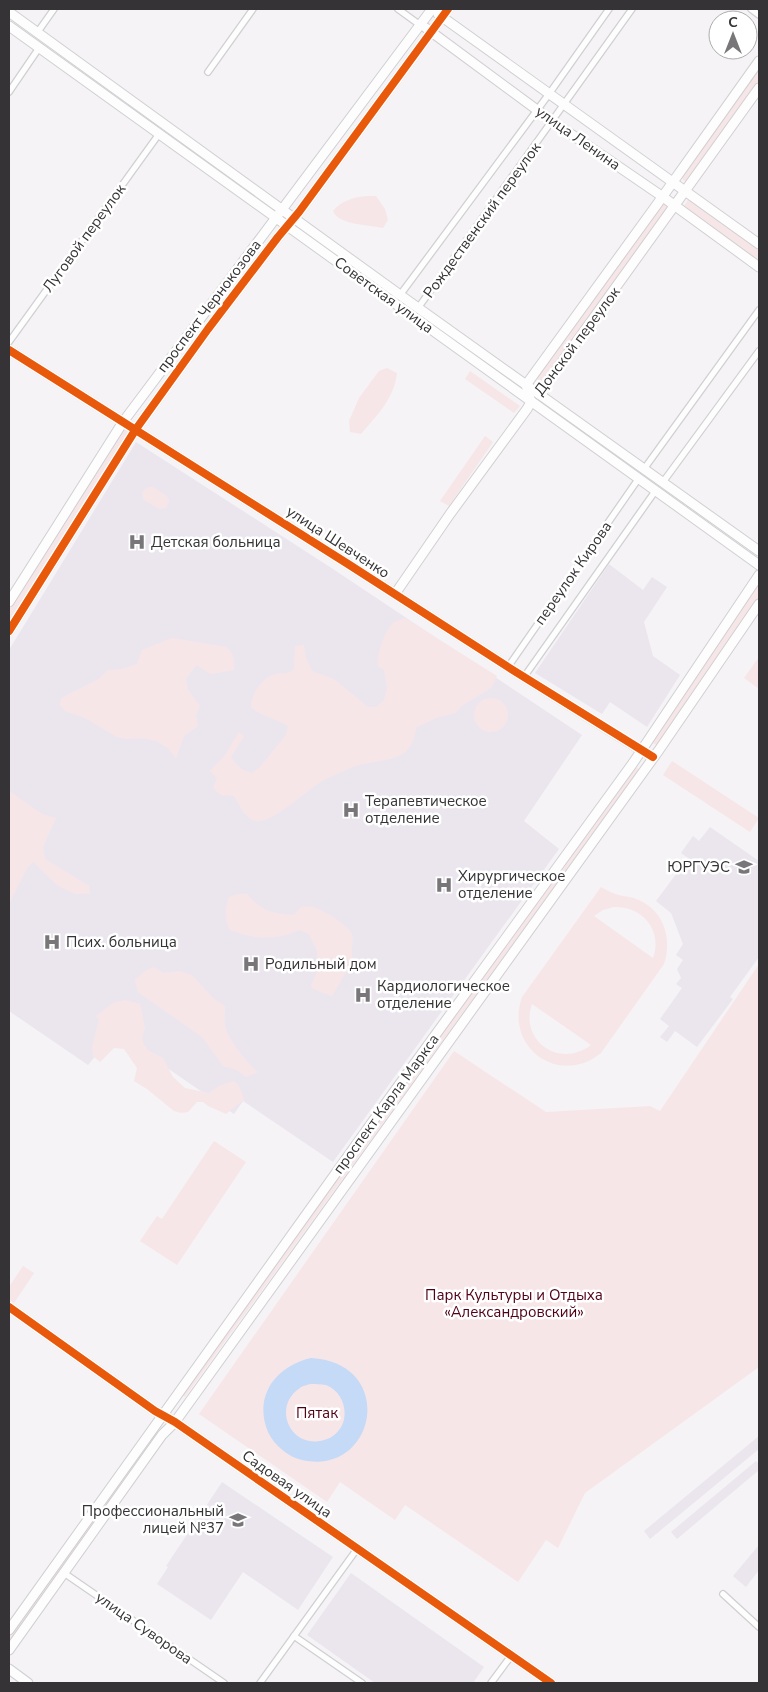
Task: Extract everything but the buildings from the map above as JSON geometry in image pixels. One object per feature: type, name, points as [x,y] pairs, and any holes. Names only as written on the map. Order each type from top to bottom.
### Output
[{"type":"main road","name":"проспект Чернокозова","points":[[9,602],[123,422],[432,9]]},
{"type":"main road","name":"улица Ленина","points":[[432,9],[549,94],[674,181],[759,244]]},
{"type":"main road","name":"проспект Чернокозова","points":[[9,631],[136,429],[208,329],[294,218],[448,9]]},
{"type":"main road","name":"Советская улица","points":[[9,12],[418,308],[759,551]]},
{"type":"main road","name":"улица Ленина","points":[[420,25],[759,267]]},
{"type":"main road","name":"Советская улица","points":[[9,26],[759,565]]},
{"type":"main road","name":"Донской переулок","points":[[526,385],[759,60]]},
{"type":"main road","name":"Донской переулок","points":[[395,594],[450,514],[531,402],[539,394],[759,88]]},
{"type":"main road","name":"улица Шевченко","points":[[9,350],[653,757]]},
{"type":"main road","points":[[526,385],[531,402]]},
{"type":"main road","name":"проспект Карла Маркса","points":[[9,1630],[391,1096],[642,750],[759,575]]},
{"type":"main road","name":"проспект Карла Маркса","points":[[9,1650],[162,1435],[175,1422],[414,1092],[653,757],[759,604]]},
{"type":"main road","name":"Садовая улица","points":[[9,1308],[551,1683]]},
{"type":"main road","points":[[9,1669],[28,1683]]},
{"type":"street","points":[[37,33],[54,9]]},
{"type":"street","points":[[208,72],[253,9]]},
{"type":"street","name":"улица Ленина","points":[[398,9],[420,25]]},
{"type":"street","name":"Рождественский переулок","points":[[400,295],[549,94],[609,9]]},
{"type":"street","name":"Рождественский переулок","points":[[418,308],[632,9]]},
{"type":"street","points":[[751,9],[759,15]]},
{"type":"street","points":[[9,92],[39,48]]},
{"type":"street","name":"Луговой переулок","points":[[9,342],[159,134]]},
{"type":"street","points":[[644,469],[759,310]]},
{"type":"street","points":[[663,482],[759,350]]},
{"type":"street","name":"переулок Кирова","points":[[508,667],[639,478]]},
{"type":"street","name":"переулок Кирова","points":[[524,677],[656,490]]},
{"type":"street","points":[[260,1683],[357,1549]]},
{"type":"street","name":"улица Суворова","points":[[64,1572],[224,1683]]},
{"type":"street","points":[[723,1594],[759,1627]]},
{"type":"street","points":[[294,1636],[362,1683]]},
{"type":"street","points":[[491,1683],[510,1656]]},
{"type":"shaded area","points":[[136,442],[333,569],[582,735],[524,821],[559,849],[333,1162],[243,1101],[234,1114],[115,1032],[88,1065],[9,1011],[9,650]]},
{"type":"shaded area","points":[[609,564],[643,590],[652,577],[667,587],[644,622],[653,656],[680,675],[647,727],[610,702],[602,714],[535,673]]},
{"type":"shaded area","points":[[710,827],[759,861],[759,957],[730,997],[733,999],[697,1047],[675,1031],[667,1042],[660,1037],[669,1026],[660,1019],[682,988],[676,984],[681,978],[677,969],[683,960],[676,955],[683,944],[671,913],[656,901],[688,858],[681,853],[693,836],[699,841]]},
{"type":"shaded area","points":[[759,1436],[759,1449],[650,1539],[644,1531]]},
{"type":"shaded area","points":[[756,1461],[759,1464],[759,1470],[677,1539],[671,1532]]},
{"type":"shaded area","name":"Профессиональный лицей №37","points":[[222,1482],[333,1557],[298,1610],[243,1572],[211,1620],[157,1584],[168,1567],[166,1566]]},
{"type":"shaded area","points":[[759,1545],[759,1570],[746,1587],[733,1576]]},
{"type":"shaded area","points":[[351,1573],[484,1667],[473,1683],[375,1683],[307,1635]]},
{"type":"green space","points":[[759,66],[759,84],[687,181],[684,181],[682,175]]},
{"type":"green space","points":[[376,196],[385,209],[388,220],[383,228],[348,222],[336,216],[333,211],[348,200]]},
{"type":"green space","points":[[690,197],[759,248],[759,261],[684,206]]},
{"type":"green space","points":[[662,204],[666,204],[668,208],[542,383],[539,382],[537,379],[539,375]]},
{"type":"green space","points":[[387,368],[397,373],[389,399],[361,434],[350,432],[349,421],[359,398],[379,371]]},
{"type":"green space","points":[[470,371],[520,406],[514,413],[465,379]]},
{"type":"green space","points":[[122,428],[129,432],[9,622],[9,610]]},
{"type":"green space","points":[[485,436],[493,442],[449,506],[440,501]]},
{"type":"green space","points":[[153,487],[167,496],[169,501],[166,508],[159,509],[144,500],[143,491]]},
{"type":"green space","points":[[758,585],[759,598],[658,746],[651,742]]},
{"type":"green space","points":[[405,618],[497,676],[491,688],[463,705],[455,713],[436,718],[417,727],[410,746],[399,756],[359,765],[324,780],[272,817],[263,820],[252,820],[243,811],[234,796],[221,795],[213,788],[217,778],[210,771],[225,755],[239,732],[244,736],[231,757],[240,767],[252,773],[260,767],[286,735],[288,726],[255,710],[251,707],[251,702],[255,692],[267,678],[271,675],[287,673],[294,669],[295,646],[304,645],[306,658],[312,671],[334,679],[368,707],[376,707],[384,700],[387,687],[384,670],[378,666],[378,656],[382,643],[393,623]]},
{"type":"green space","points":[[172,638],[226,647],[233,657],[234,663],[234,670],[211,674],[196,665],[186,679],[188,690],[200,706],[196,715],[198,726],[184,736],[176,758],[168,748],[156,741],[142,738],[128,739],[117,737],[85,718],[65,711],[60,705],[61,698],[99,679],[108,670],[122,669],[137,664],[142,650]]},
{"type":"green space","points":[[759,657],[759,689],[744,678]]},
{"type":"green space","points":[[491,698],[498,699],[503,703],[507,708],[507,722],[503,727],[498,731],[491,732],[484,731],[479,727],[475,722],[474,715],[475,708],[479,703],[484,699]]},
{"type":"green space","points":[[672,761],[759,818],[750,832],[663,775]]},
{"type":"green space","points":[[635,767],[639,769],[185,1397],[182,1395]]},
{"type":"green space","points":[[9,791],[42,814],[56,818],[43,847],[45,859],[89,886],[90,894],[75,894],[57,885],[33,862],[27,868],[9,904]]},
{"type":"green space","points":[[601,887],[614,894],[641,901],[649,906],[661,920],[667,937],[664,964],[601,1053],[585,1062],[569,1066],[553,1064],[539,1057],[528,1046],[521,1032],[519,1015],[522,997]],"holes":[[[614,907],[633,911],[641,915],[648,922],[655,938],[653,958],[594,916],[603,910]],[[532,1004],[591,1045],[579,1052],[567,1054],[555,1052],[545,1047],[537,1040],[531,1029]]]},
{"type":"green space","points":[[247,894],[263,908],[279,913],[294,915],[302,907],[314,908],[330,915],[349,930],[352,934],[353,961],[332,996],[313,989],[311,986],[317,972],[317,951],[309,934],[299,930],[291,934],[264,938],[230,930],[226,918],[229,897]]},
{"type":"green space","name":"Парк Культуры и Отдыха «Александровский»","points":[[759,964],[759,1367],[585,1493],[558,1548],[546,1540],[518,1582],[405,1505],[395,1520],[340,1482],[327,1502],[199,1414],[454,1051],[546,1112],[650,1106],[660,1111]]},
{"type":"green space","points":[[154,967],[163,973],[179,971],[192,975],[213,998],[225,1006],[225,1026],[230,1038],[244,1058],[258,1072],[246,1077],[237,1070],[223,1066],[202,1037],[138,992],[135,980],[145,971]]},
{"type":"green space","points":[[125,1000],[140,1004],[145,1028],[142,1038],[144,1045],[149,1051],[163,1058],[173,1077],[185,1088],[209,1093],[219,1086],[234,1081],[239,1086],[244,1099],[243,1103],[242,1101],[226,1114],[203,1102],[197,1102],[188,1112],[174,1111],[134,1081],[137,1068],[124,1049],[114,1048],[100,1062],[93,1056],[92,1048],[99,1019],[96,1016],[113,1003]]},
{"type":"green space","points":[[214,1141],[246,1162],[177,1265],[140,1241],[157,1216],[162,1219]]},
{"type":"green space","points":[[23,1266],[34,1273],[14,1303],[9,1299],[9,1287]]},
{"type":"green space","points":[[155,1433],[157,1435],[9,1644],[9,1638]]},
{"type":"water","points":[[311,1358],[339,1365],[357,1378],[366,1397],[367,1417],[360,1437],[347,1452],[327,1461],[302,1460],[287,1453],[271,1437],[264,1419],[263,1406],[271,1384],[278,1375],[298,1362]],"holes":[[[310,1384],[326,1385],[336,1391],[344,1406],[345,1412],[340,1429],[336,1434],[324,1440],[312,1441],[302,1439],[294,1433],[286,1415],[291,1396],[301,1387]]]},
{"type":"cycle path","points":[[9,631],[136,429],[208,329],[299,212],[448,9]]},
{"type":"cycle path","points":[[9,350],[653,757]]},
{"type":"cycle path","points":[[9,1307],[155,1411],[175,1422],[551,1683]]},
{"type":"place","name":"Детская больница","points":[[137,542]]},
{"type":"place","name":"Терапевтическое отделение","points":[[351,810]]},
{"type":"place","name":"ЮРГУЭС","points":[[744,867]]},
{"type":"place","name":"Хирургическое отделение","points":[[444,885]]},
{"type":"place","name":"Псих. больница","points":[[52,942]]},
{"type":"place","name":"Родильный дом","points":[[251,964]]},
{"type":"place","name":"Кардиологическое отделение","points":[[363,995]]},
{"type":"place","name":"Профессиональный лицей №37","points":[[238,1520]]},
{"type":"park label","name":"Пятак","points":[[317,1413]]}]
